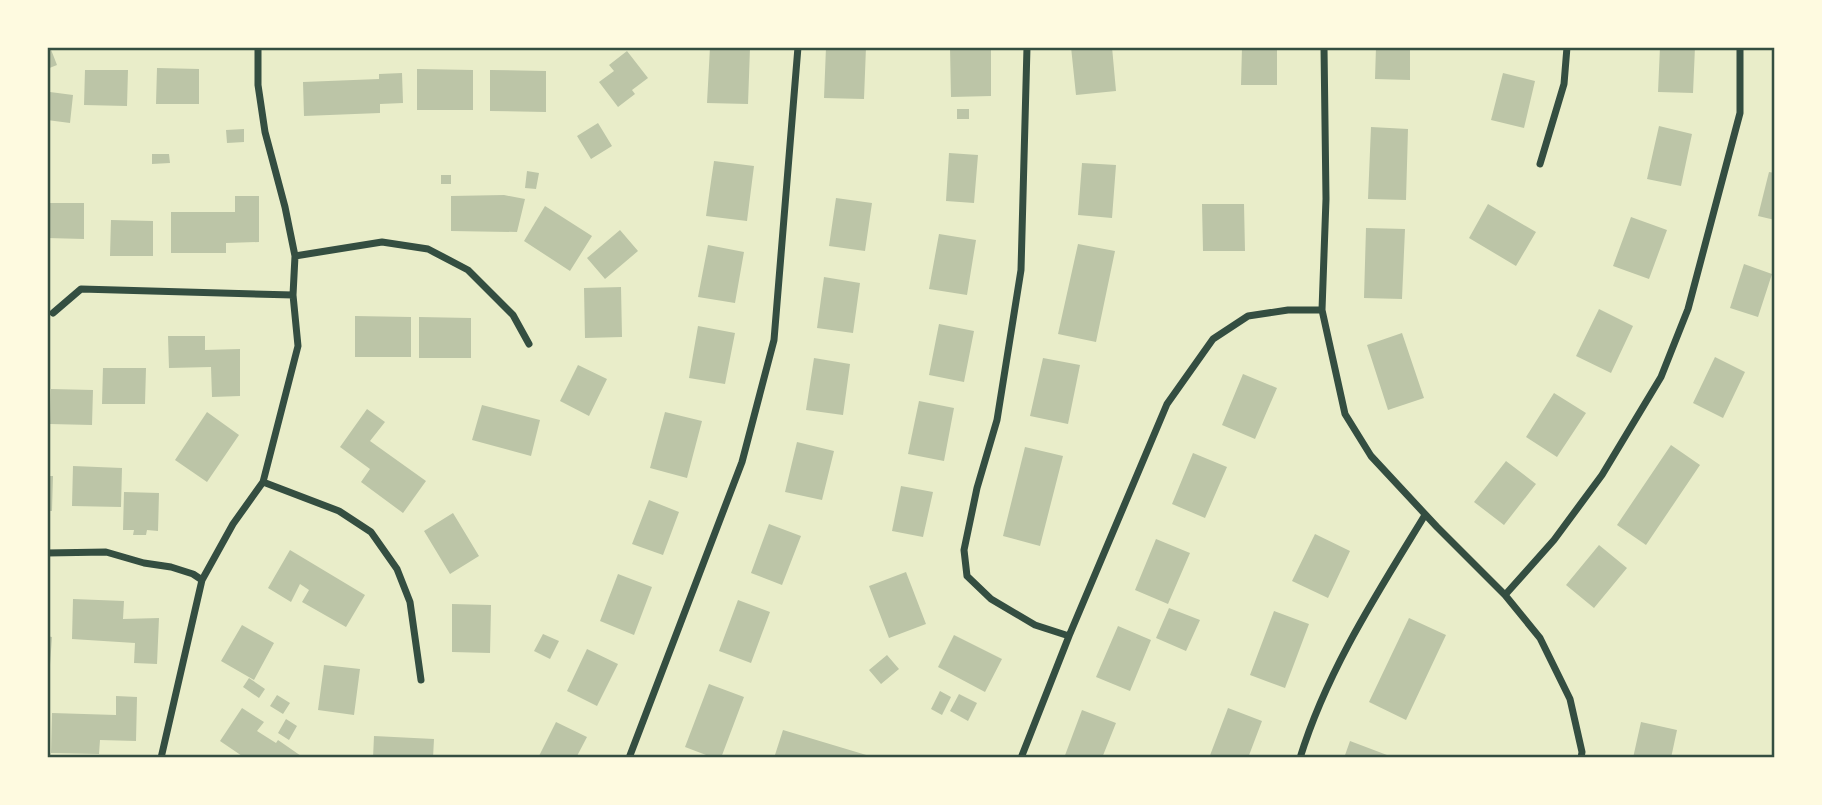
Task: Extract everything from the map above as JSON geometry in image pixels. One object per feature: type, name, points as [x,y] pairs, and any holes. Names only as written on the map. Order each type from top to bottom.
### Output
[{"type":"street","points":[[161,758],[202,580],[233,524],[263,482],[298,346],[293,295],[295,256],[265,132],[258,85],[258,47]]},
{"type":"street","points":[[629,758],[742,463],[774,340],[798,47]]},
{"type":"street","points":[[1027,47],[1021,270],[997,420],[976,488],[964,550],[967,576],[991,600],[1035,625],[1069,636]]},
{"type":"street","points":[[1324,47],[1326,199],[1322,310],[1345,414],[1371,456],[1505,595],[1540,638],[1570,699],[1581,758]]},
{"type":"street","points":[[1540,164],[1564,84],[1567,47]]},
{"type":"street","points":[[1505,595],[1554,540],[1602,475],[1661,377],[1688,309],[1740,113],[1740,47]]},
{"type":"street","points":[[295,256],[382,242],[428,249],[468,270],[513,315],[529,344]]},
{"type":"street","points":[[53,313],[81,289],[293,295]]},
{"type":"street","points":[[1021,758],[1069,636],[1167,404],[1213,339],[1248,316],[1289,310],[1322,310]]},
{"type":"street","points":[[263,482],[340,512],[371,533],[397,569],[410,602],[421,680]]},
{"type":"street","points":[[1300,758],[1354,631],[1425,515]]},
{"type":"street","points":[[47,553],[106,552],[144,563],[171,567],[202,580]]},
{"type":"building","points":[[47,47],[50,47],[57,65],[47,69]]},
{"type":"building","points":[[710,47],[750,48],[748,104],[707,103]]},
{"type":"building","points":[[826,47],[866,47],[864,99],[824,98]]},
{"type":"building","points":[[950,47],[991,47],[991,96],[951,97]]},
{"type":"building","points":[[1071,47],[1112,47],[1116,91],[1076,95]]},
{"type":"building","points":[[1242,47],[1277,47],[1277,85],[1241,85]]},
{"type":"building","points":[[1376,47],[1410,47],[1410,80],[1375,79]]},
{"type":"building","points":[[1660,47],[1695,47],[1693,93],[1658,92]]},
{"type":"building","points":[[627,51],[648,78],[632,90],[635,94],[618,107],[599,82],[614,71],[609,65]]},
{"type":"building","points":[[157,68],[199,69],[199,104],[156,104]]},
{"type":"building","points":[[417,69],[473,70],[473,110],[417,110]]},
{"type":"building","points":[[85,70],[128,70],[127,106],[84,105]]},
{"type":"building","points":[[490,70],[546,71],[546,112],[490,111]]},
{"type":"building","points":[[402,73],[403,103],[380,104],[380,113],[304,116],[303,82],[379,79],[379,74]]},
{"type":"building","points":[[1503,73],[1535,81],[1524,128],[1491,120]]},
{"type":"building","points":[[50,92],[73,95],[70,123],[47,120]]},
{"type":"building","points":[[957,109],[969,109],[969,119],[957,119]]},
{"type":"building","points":[[598,123],[612,146],[591,159],[577,136]]},
{"type":"building","points":[[1659,126],[1692,134],[1681,186],[1647,179]]},
{"type":"building","points":[[1371,127],[1408,129],[1406,200],[1368,199]]},
{"type":"building","points":[[244,129],[244,142],[227,143],[226,130]]},
{"type":"building","points":[[949,153],[978,155],[974,203],[946,201]]},
{"type":"building","points":[[152,154],[169,154],[170,163],[152,164]]},
{"type":"building","points":[[714,161],[754,166],[747,221],[706,216]]},
{"type":"building","points":[[1082,163],[1116,165],[1112,218],[1078,215]]},
{"type":"building","points":[[527,171],[539,173],[536,189],[525,188]]},
{"type":"building","points":[[1769,172],[1775,173],[1775,220],[1758,216]]},
{"type":"building","points":[[441,175],[451,175],[451,184],[441,184]]},
{"type":"building","points":[[504,195],[525,199],[517,232],[451,231],[451,196]]},
{"type":"building","points":[[235,196],[259,196],[259,242],[226,243],[226,253],[171,253],[171,212],[235,212]]},
{"type":"building","points":[[836,198],[872,203],[865,251],[829,246]]},
{"type":"building","points":[[47,203],[84,203],[84,239],[47,238]]},
{"type":"building","points":[[1202,204],[1244,204],[1245,251],[1203,251]]},
{"type":"building","points":[[1488,204],[1536,232],[1516,266],[1469,238]]},
{"type":"building","points":[[545,206],[592,236],[570,271],[524,241]]},
{"type":"building","points":[[1631,217],[1667,230],[1649,279],[1613,266]]},
{"type":"building","points":[[111,220],[153,221],[153,256],[110,256]]},
{"type":"building","points":[[1366,228],[1405,229],[1402,299],[1364,298]]},
{"type":"building","points":[[620,230],[638,251],[605,279],[587,258]]},
{"type":"building","points":[[939,234],[976,240],[967,295],[929,289]]},
{"type":"building","points":[[1078,244],[1115,251],[1096,342],[1058,334]]},
{"type":"building","points":[[708,245],[744,252],[735,303],[698,297]]},
{"type":"building","points":[[1744,264],[1772,274],[1758,317],[1730,308]]},
{"type":"building","points":[[824,277],[860,283],[853,333],[817,328]]},
{"type":"building","points":[[621,287],[622,337],[585,338],[584,288]]},
{"type":"building","points":[[1599,309],[1633,326],[1611,373],[1576,356]]},
{"type":"building","points":[[355,316],[411,317],[411,357],[355,357]]},
{"type":"building","points":[[419,317],[471,318],[471,358],[419,358]]},
{"type":"building","points":[[939,324],[974,331],[964,382],[929,375]]},
{"type":"building","points":[[698,326],[735,333],[725,384],[689,378]]},
{"type":"building","points":[[1402,333],[1424,398],[1388,410],[1367,345]]},
{"type":"building","points":[[168,336],[205,336],[205,350],[240,349],[240,396],[212,397],[211,367],[169,368]]},
{"type":"building","points":[[1715,357],[1745,372],[1723,418],[1693,403]]},
{"type":"building","points":[[814,358],[850,364],[843,415],[806,410]]},
{"type":"building","points":[[1043,358],[1080,365],[1068,424],[1030,416]]},
{"type":"building","points":[[578,365],[607,379],[589,416],[560,401]]},
{"type":"building","points":[[103,368],[146,368],[145,404],[102,404]]},
{"type":"building","points":[[1243,374],[1277,388],[1255,439],[1222,425]]},
{"type":"building","points":[[51,389],[93,390],[92,425],[50,424]]},
{"type":"building","points":[[1554,393],[1586,413],[1557,457],[1526,437]]},
{"type":"building","points":[[919,401],[954,408],[944,461],[908,454]]},
{"type":"building","points":[[482,405],[540,420],[531,456],[472,440]]},
{"type":"building","points":[[367,409],[385,422],[370,441],[426,481],[403,513],[361,482],[370,469],[340,447]]},
{"type":"building","points":[[207,412],[239,435],[207,482],[175,460]]},
{"type":"building","points":[[665,412],[702,421],[687,478],[650,468]]},
{"type":"building","points":[[797,442],[834,451],[822,500],[785,492]]},
{"type":"building","points":[[1671,445],[1700,465],[1646,545],[1617,525]]},
{"type":"building","points":[[1025,447],[1063,456],[1040,546],[1003,536]]},
{"type":"building","points":[[1193,453],[1227,467],[1205,518],[1172,504]]},
{"type":"building","points":[[1506,461],[1536,484],[1504,525],[1474,502]]},
{"type":"building","points":[[73,466],[122,468],[121,507],[72,506]]},
{"type":"building","points":[[47,476],[53,476],[52,511],[47,511]]},
{"type":"building","points":[[901,486],[933,492],[923,537],[892,531]]},
{"type":"building","points":[[124,492],[159,493],[158,531],[147,530],[146,535],[133,535],[134,530],[123,530]]},
{"type":"building","points":[[649,500],[679,512],[663,555],[632,544]]},
{"type":"building","points":[[453,513],[479,556],[450,574],[424,531]]},
{"type":"building","points":[[769,524],[801,536],[782,585],[751,573]]},
{"type":"building","points":[[1315,534],[1350,551],[1328,598],[1292,581]]},
{"type":"building","points":[[1156,539],[1190,553],[1168,604],[1135,590]]},
{"type":"building","points":[[1599,545],[1627,568],[1594,608],[1566,585]]},
{"type":"building","points":[[290,550],[365,595],[346,627],[302,602],[309,590],[300,584],[291,602],[268,588]]},
{"type":"building","points":[[906,572],[926,624],[889,638],[869,586]]},
{"type":"building","points":[[618,574],[652,587],[634,635],[600,621]]},
{"type":"building","points":[[73,599],[124,601],[123,619],[159,618],[157,664],[134,663],[135,643],[72,639]]},
{"type":"building","points":[[738,600],[770,612],[751,663],[719,651]]},
{"type":"building","points":[[452,604],[491,605],[490,653],[452,652]]},
{"type":"building","points":[[1169,608],[1200,620],[1186,651],[1156,638]]},
{"type":"building","points":[[1274,611],[1309,624],[1285,688],[1250,675]]},
{"type":"building","points":[[1409,618],[1446,635],[1406,720],[1369,702]]},
{"type":"building","points":[[242,625],[274,643],[254,680],[221,661]]},
{"type":"building","points":[[1118,626],[1151,640],[1130,691],[1096,677]]},
{"type":"building","points":[[543,634],[559,641],[550,659],[534,651]]},
{"type":"building","points":[[954,635],[1002,659],[985,692],[938,667]]},
{"type":"building","points":[[47,636],[52,637],[49,679],[47,679]]},
{"type":"building","points":[[587,649],[618,664],[597,706],[567,691]]},
{"type":"building","points":[[887,655],[899,669],[881,684],[869,670]]},
{"type":"building","points":[[324,665],[360,669],[354,715],[318,710]]},
{"type":"building","points":[[249,678],[265,689],[259,698],[243,687]]},
{"type":"building","points":[[709,684],[744,697],[721,758],[685,747]]},
{"type":"building","points":[[940,691],[951,697],[942,715],[931,709]]},
{"type":"building","points":[[959,694],[977,703],[968,721],[950,711]]},
{"type":"building","points":[[277,695],[290,703],[283,714],[270,706]]},
{"type":"building","points":[[116,696],[137,697],[136,741],[100,740],[99,754],[51,753],[52,713],[116,715]]},
{"type":"building","points":[[242,708],[264,722],[257,731],[276,743],[278,740],[304,758],[245,758],[220,741]]},
{"type":"building","points":[[1228,708],[1262,721],[1248,758],[1209,758]]},
{"type":"building","points":[[1082,710],[1116,723],[1102,758],[1064,758]]},
{"type":"building","points":[[286,719],[297,726],[289,740],[278,733]]},
{"type":"building","points":[[556,722],[587,737],[576,758],[538,758]]},
{"type":"building","points":[[1641,722],[1677,730],[1671,758],[1633,758]]},
{"type":"building","points":[[783,730],[873,757],[774,758]]},
{"type":"building","points":[[374,736],[434,739],[433,758],[373,758]]},
{"type":"building","points":[[1350,741],[1387,755],[1386,758],[1344,758]]}]
